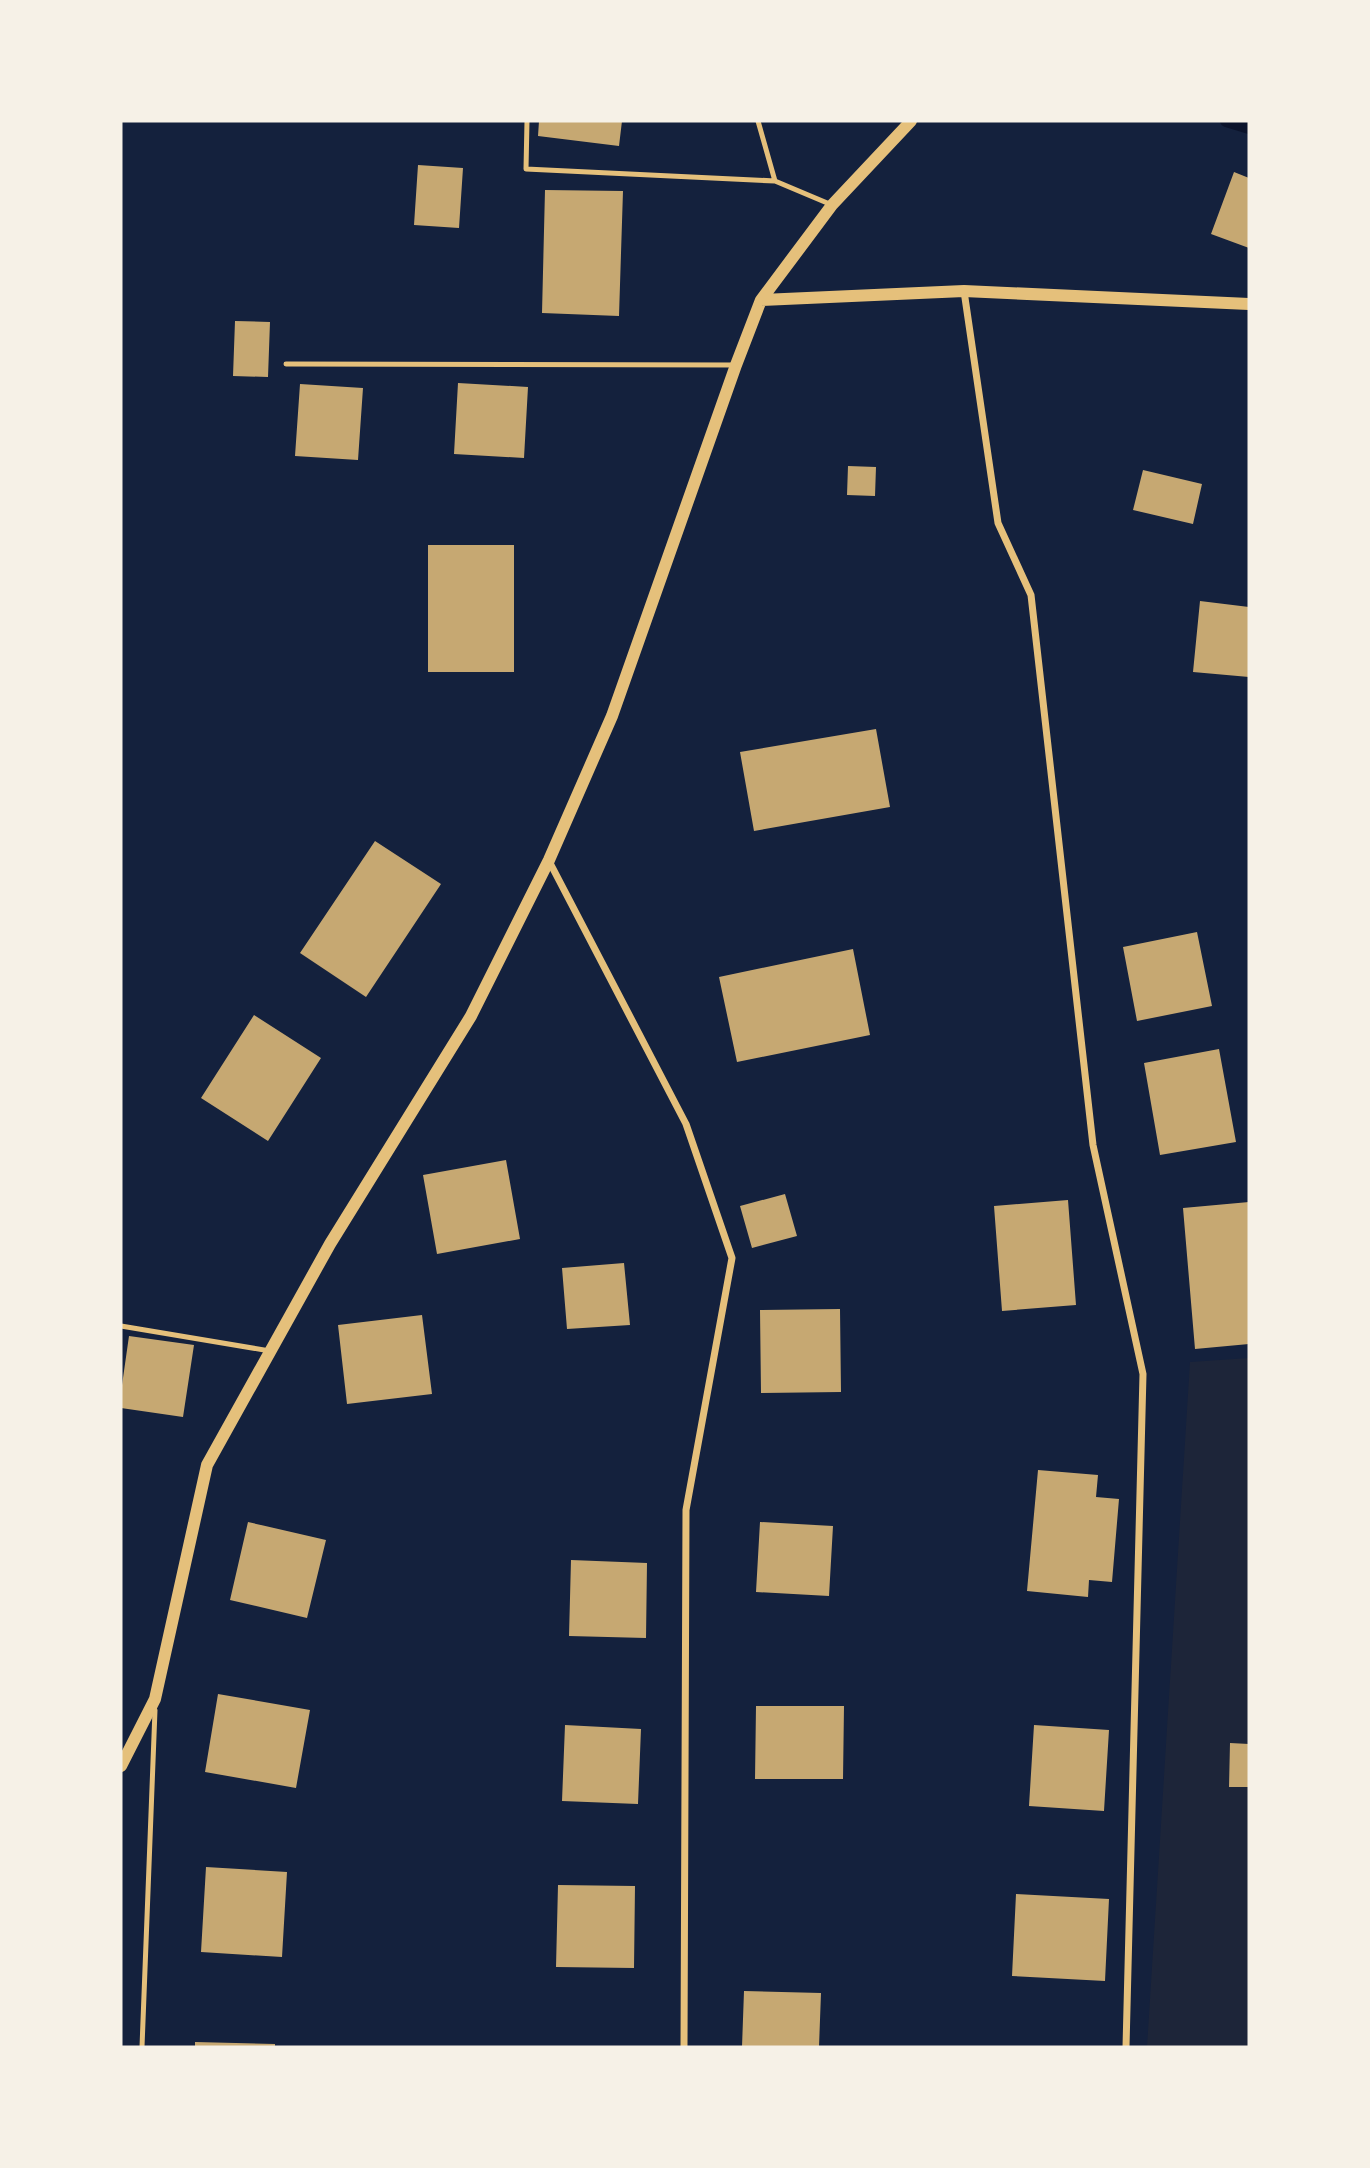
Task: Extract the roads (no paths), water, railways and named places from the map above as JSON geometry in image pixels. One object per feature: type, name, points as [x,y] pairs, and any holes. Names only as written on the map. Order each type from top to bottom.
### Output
[{"type":"street","points":[[121,1766],[155,1699],[207,1465],[330,1244],[471,1016],[549,860],[612,716],[761,300],[832,205],[911,121]]},
{"type":"street","points":[[761,300],[964,291],[1249,304]]},
{"type":"street","points":[[964,291],[998,523],[1031,595],[1093,1145],[1143,1374],[1126,2047]]},
{"type":"street","points":[[549,860],[686,1124],[732,1258],[686,1510],[684,2047]]},
{"type":"lane","points":[[527,121],[526,169],[775,181],[832,205]]},
{"type":"lane","points":[[758,121],[775,181]]},
{"type":"lane","points":[[286,364],[736,365]]},
{"type":"lane","points":[[121,1326],[270,1351]]},
{"type":"lane","points":[[142,2047],[155,1699]]},
{"type":"waterway","points":[[1226,121],[1249,128]]}]
